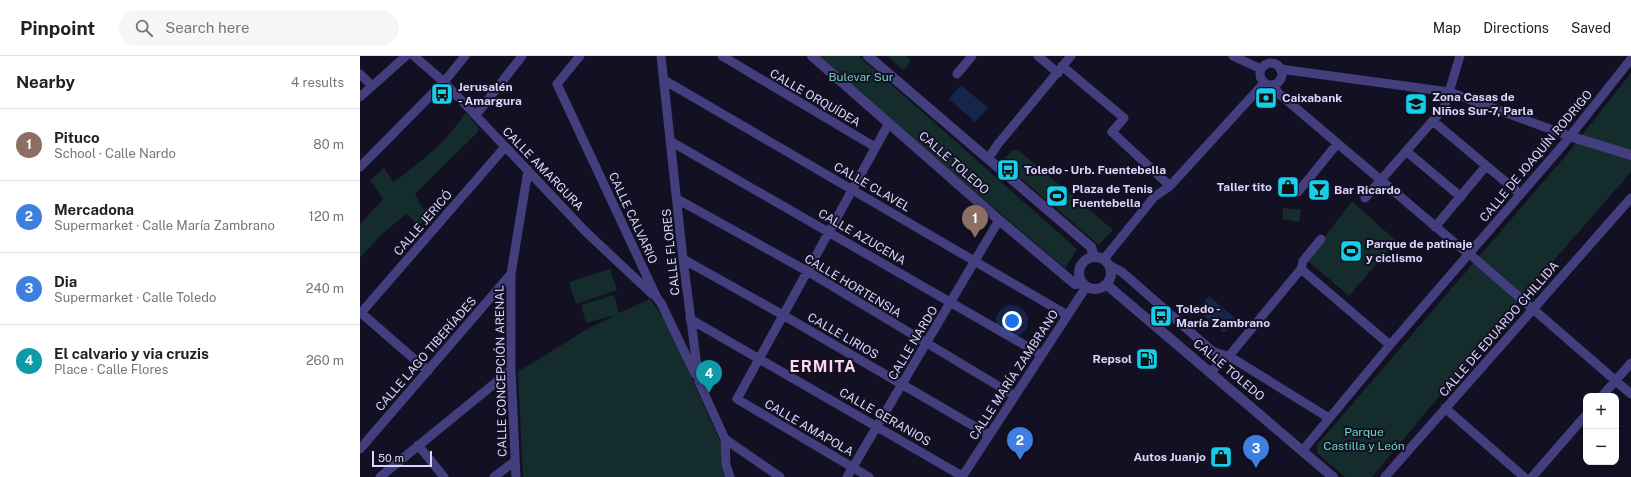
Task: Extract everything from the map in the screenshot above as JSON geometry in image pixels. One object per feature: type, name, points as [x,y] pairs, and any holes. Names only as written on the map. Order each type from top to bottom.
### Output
[{"type":"street","points":[[360,97],[406,56]]},
{"type":"street","name":"CALLE AMARGURA","points":[[414,56],[444,82],[586,232],[657,298]]},
{"type":"street","points":[[360,167],[444,82],[465,56]]},
{"type":"street","points":[[476,115],[522,56]]},
{"type":"street","name":"CALLE CALVARIO","points":[[580,56],[557,84],[657,298],[661,303],[699,382]]},
{"type":"street","name":"CALLE FLORES","points":[[661,56],[683,259],[699,382],[725,439]]},
{"type":"street","name":"CALLE ORQUÍDEA","points":[[722,56],[875,147]]},
{"type":"street","name":"CALLE TOLEDO","points":[[812,56],[999,220],[1075,284],[1084,285]]},
{"type":"street","points":[[957,74],[972,56]]},
{"type":"street","points":[[1038,56],[1060,70],[1124,118],[1112,132],[1170,186]]},
{"type":"street","points":[[988,159],[998,144],[1071,56]]},
{"type":"street","points":[[1233,56],[1261,69]]},
{"type":"street","points":[[1365,198],[1444,108],[1460,56]]},
{"type":"street","name":"CALLE TOLEDO","points":[[870,57],[1103,260]]},
{"type":"street","name":"CALLE DE JOAQUÍN RODRIGO","points":[[1303,450],[1390,345],[1569,136],[1631,59]]},
{"type":"street","points":[[1278,63],[1281,78],[1275,84],[1269,85],[1264,83],[1260,76],[1261,69],[1267,64],[1278,63],[1449,92],[1569,136],[1631,155]]},
{"type":"street","points":[[360,74],[372,86]]},
{"type":"street","name":"CALLE CLAVEL","points":[[664,80],[1067,315]]},
{"type":"street","points":[[1103,260],[1154,197],[1170,186],[1264,83]]},
{"type":"street","points":[[1275,84],[1277,92],[1435,227],[1469,253],[1631,394]]},
{"type":"street","points":[[1433,121],[1520,194]]},
{"type":"street","points":[[759,358],[889,123]]},
{"type":"street","name":"CALLE AZUCENA","points":[[670,141],[1042,354]]},
{"type":"street","points":[[1298,192],[1337,144]]},
{"type":"street","name":"CALLE JERICÓ","points":[[360,313],[505,147]]},
{"type":"street","points":[[1406,151],[1461,197]]},
{"type":"street","points":[[1435,227],[1486,166]]},
{"type":"street","name":"CALLE CONCEPCIÓN ARENAL","points":[[516,477],[511,370],[511,274],[528,170]]},
{"type":"street","name":"CALLE HORTENSIA","points":[[677,200],[807,271],[926,344],[1015,396]]},
{"type":"street","name":"CALLE DE EDUARDO CHILLIDA","points":[[1385,477],[1533,308],[1629,204]]},
{"type":"street","name":"CALLE NARDO","points":[[847,477],[999,220]]},
{"type":"street","points":[[1210,372],[1228,356],[1301,270],[1303,261],[1321,240]]},
{"type":"street","name":"CALLE LIRIOS","points":[[683,259],[783,315],[989,435]]},
{"type":"street","points":[[1103,260],[1112,272],[1111,279],[1107,285],[1097,290],[1084,285],[1079,277],[1079,270],[1082,263],[1088,259],[1103,260],[1122,272],[1211,350],[1228,356],[1329,418]]},
{"type":"street","points":[[1301,270],[1390,345]]},
{"type":"street","name":"CALLE LAGO TIBERÍADES","points":[[360,449],[511,274]]},
{"type":"street","name":"CALLE MARÍA ZAMBRANO","points":[[962,476],[1067,315],[1084,285]]},
{"type":"street","name":"CALLE TOLEDO","points":[[1107,285],[1333,477]]},
{"type":"street","points":[[360,313],[428,371]]},
{"type":"street","name":"CALLE GERANIOS","points":[[690,319],[962,476]]},
{"type":"street","name":"CALLE AMAPOLA","points":[[759,358],[737,399],[869,477]]},
{"type":"street","points":[[1605,393],[1631,363]]},
{"type":"street","points":[[380,477],[511,370]]},
{"type":"street","points":[[1445,408],[1524,477]]},
{"type":"street","points":[[1532,477],[1583,418]]},
{"type":"street","points":[[725,439],[726,465],[730,477]]},
{"type":"street","points":[[725,439],[780,477]]},
{"type":"street","points":[[418,445],[444,477]]},
{"type":"street","points":[[494,477],[515,461]]},
{"type":"green space","name":"Bulevar Sur","points":[[815,56],[859,56],[1077,249],[1065,268]]},
{"type":"green space","points":[[887,56],[906,56],[911,61],[903,70]]},
{"type":"green space","name":"Parque Castilla y León","points":[[1631,73],[1631,172],[1522,297],[1372,477],[1345,477],[1317,453],[1317,445],[1568,153]]},
{"type":"green space","points":[[465,113],[479,128],[477,133],[415,194],[427,216],[418,227],[407,213],[381,235],[360,258],[360,224],[383,199],[370,180],[384,168],[393,182],[413,168],[442,142]]},
{"type":"green space","name":"Plaza de Tenis Fuentebella","points":[[1017,149],[1113,230],[1099,245],[1002,162],[1011,151]]},
{"type":"green space","name":"Parque de patinaje y ciclismo","points":[[1352,201],[1396,241],[1349,296],[1307,260]]},
{"type":"green space","points":[[1283,208],[1301,210],[1299,222],[1283,219]]},
{"type":"green space","points":[[610,269],[617,290],[576,304],[569,282]]},
{"type":"green space","points":[[614,295],[619,313],[650,299],[666,322],[722,445],[721,467],[725,477],[523,477],[518,372],[584,331],[616,315],[586,323],[581,305]]},
{"type":"water","points":[[961,85],[988,108],[975,122],[949,99]]},
{"type":"water","points":[[1209,296],[1236,319],[1224,333],[1197,310]]},
{"type":"place","name":"Jerusalén - Amargura","points":[[442,94]]},
{"type":"place","name":"Caixabank","points":[[1266,98]]},
{"type":"place","name":"Zona Casas de Niños Sur-7, Parla","points":[[1416,104]]},
{"type":"place","name":"Toledo - Urb. Fuentebella","points":[[1008,170]]},
{"type":"place","name":"Taller tito","points":[[1288,187]]},
{"type":"place","name":"Bar Ricardo","points":[[1319,190]]},
{"type":"place","name":"Plaza de Tenis Fuentebella","points":[[1057,196]]},
{"type":"place","name":"Pituco","points":[[975,238]]},
{"type":"place","name":"Parque de patinaje y ciclismo","points":[[1351,251]]},
{"type":"place","name":"Toledo - María Zambrano","points":[[1161,316]]},
{"type":"place","name":"Repsol","points":[[1147,359]]},
{"type":"place","name":"El calvario y via cruzis","points":[[709,393]]},
{"type":"place","name":"Autos Juanjo","points":[[1221,457]]},
{"type":"place","name":"Mercadona","points":[[1020,460]]},
{"type":"place","name":"Dia","points":[[1256,468]]},
{"type":"district","name":"ERMITA","points":[[823,366]]}]
